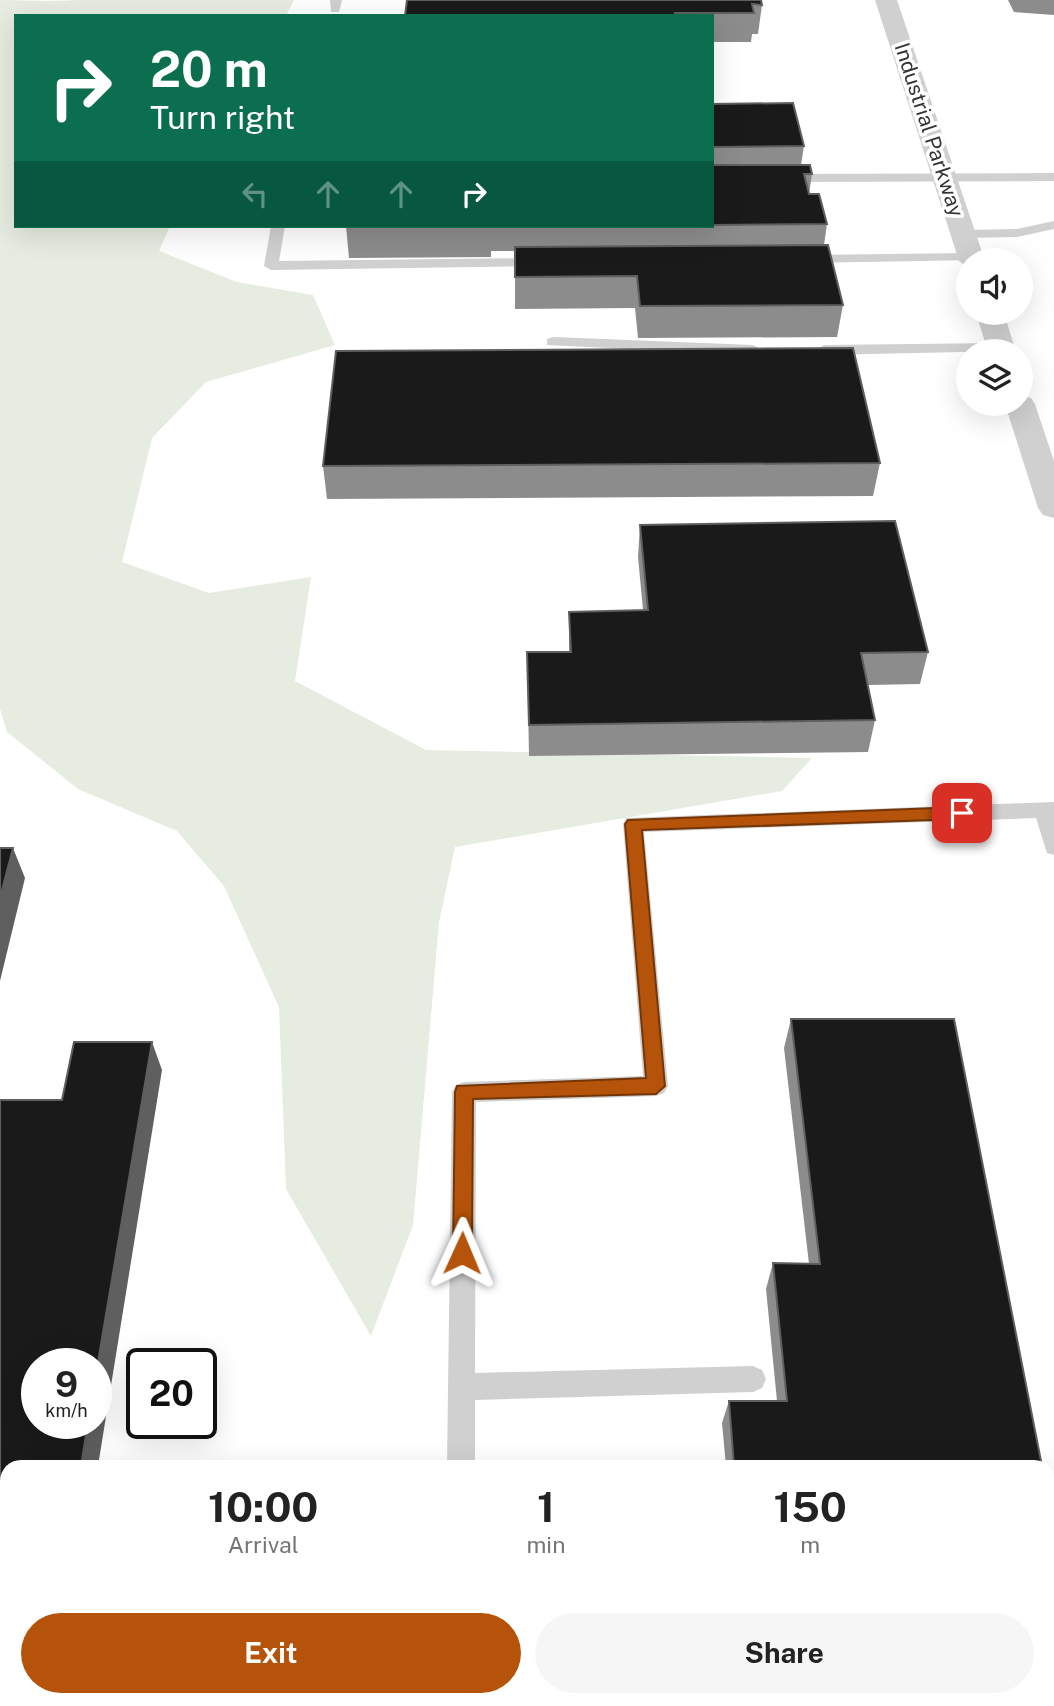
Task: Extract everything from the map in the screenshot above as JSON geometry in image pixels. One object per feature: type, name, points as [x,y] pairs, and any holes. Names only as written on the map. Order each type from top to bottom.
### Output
[{"type":"street","name":"Industrial Parkway","points":[[886,0],[968,248]]},
{"type":"street","points":[[1026,416],[1045,454],[1054,508]]},
{"type":"lane","points":[[768,178],[1054,177]]},
{"type":"lane","points":[[963,234],[1017,233],[1054,225]]},
{"type":"lane","points":[[278,228],[271,265],[551,262]]},
{"type":"lane","points":[[789,259],[956,259]]},
{"type":"lane","points":[[553,342],[768,350]]},
{"type":"lane","points":[[809,350],[956,350]]},
{"type":"lane","points":[[461,1460],[464,1092],[656,1086],[633,824],[1049,810],[1054,847]]},
{"type":"lane","points":[[461,1387],[754,1379]]},
{"type":"shaded area","points":[[0,0],[294,0],[287,14],[14,14],[14,228],[169,228],[159,251],[237,282],[313,295],[335,345],[206,382],[152,438],[122,562],[209,593],[311,577],[295,681],[426,750],[812,758],[782,791],[455,847],[439,922],[413,1225],[371,1336],[286,1189],[279,1007],[224,886],[177,831],[78,789],[7,732],[0,709]]},
{"type":"building","points":[[407,0],[761,0],[762,5],[752,4],[754,13],[405,14]]},
{"type":"building","points":[[793,103],[804,146],[714,147],[714,104]]},
{"type":"building","points":[[714,165],[810,165],[812,174],[804,174],[809,194],[819,194],[827,224],[714,225]]},
{"type":"building","points":[[828,245],[843,305],[640,306],[637,276],[515,277],[515,247]]},
{"type":"building","points":[[853,348],[880,463],[323,466],[336,351]]},
{"type":"building","points":[[895,521],[928,652],[861,653],[875,720],[529,725],[527,652],[571,652],[569,612],[648,610],[640,525]]},
{"type":"building","points":[[0,848],[13,848],[0,898]]},
{"type":"building","points":[[791,1019],[954,1019],[1041,1460],[734,1460],[729,1401],[787,1401],[773,1263],[820,1264]]},
{"type":"building","points":[[74,1042],[152,1042],[100,1348],[21,1348],[21,1439],[85,1439],[82,1460],[0,1460],[0,1100],[62,1100]]},
{"type":"route","points":[[462,1253],[464,1092],[656,1086],[633,824],[962,813]]}]
